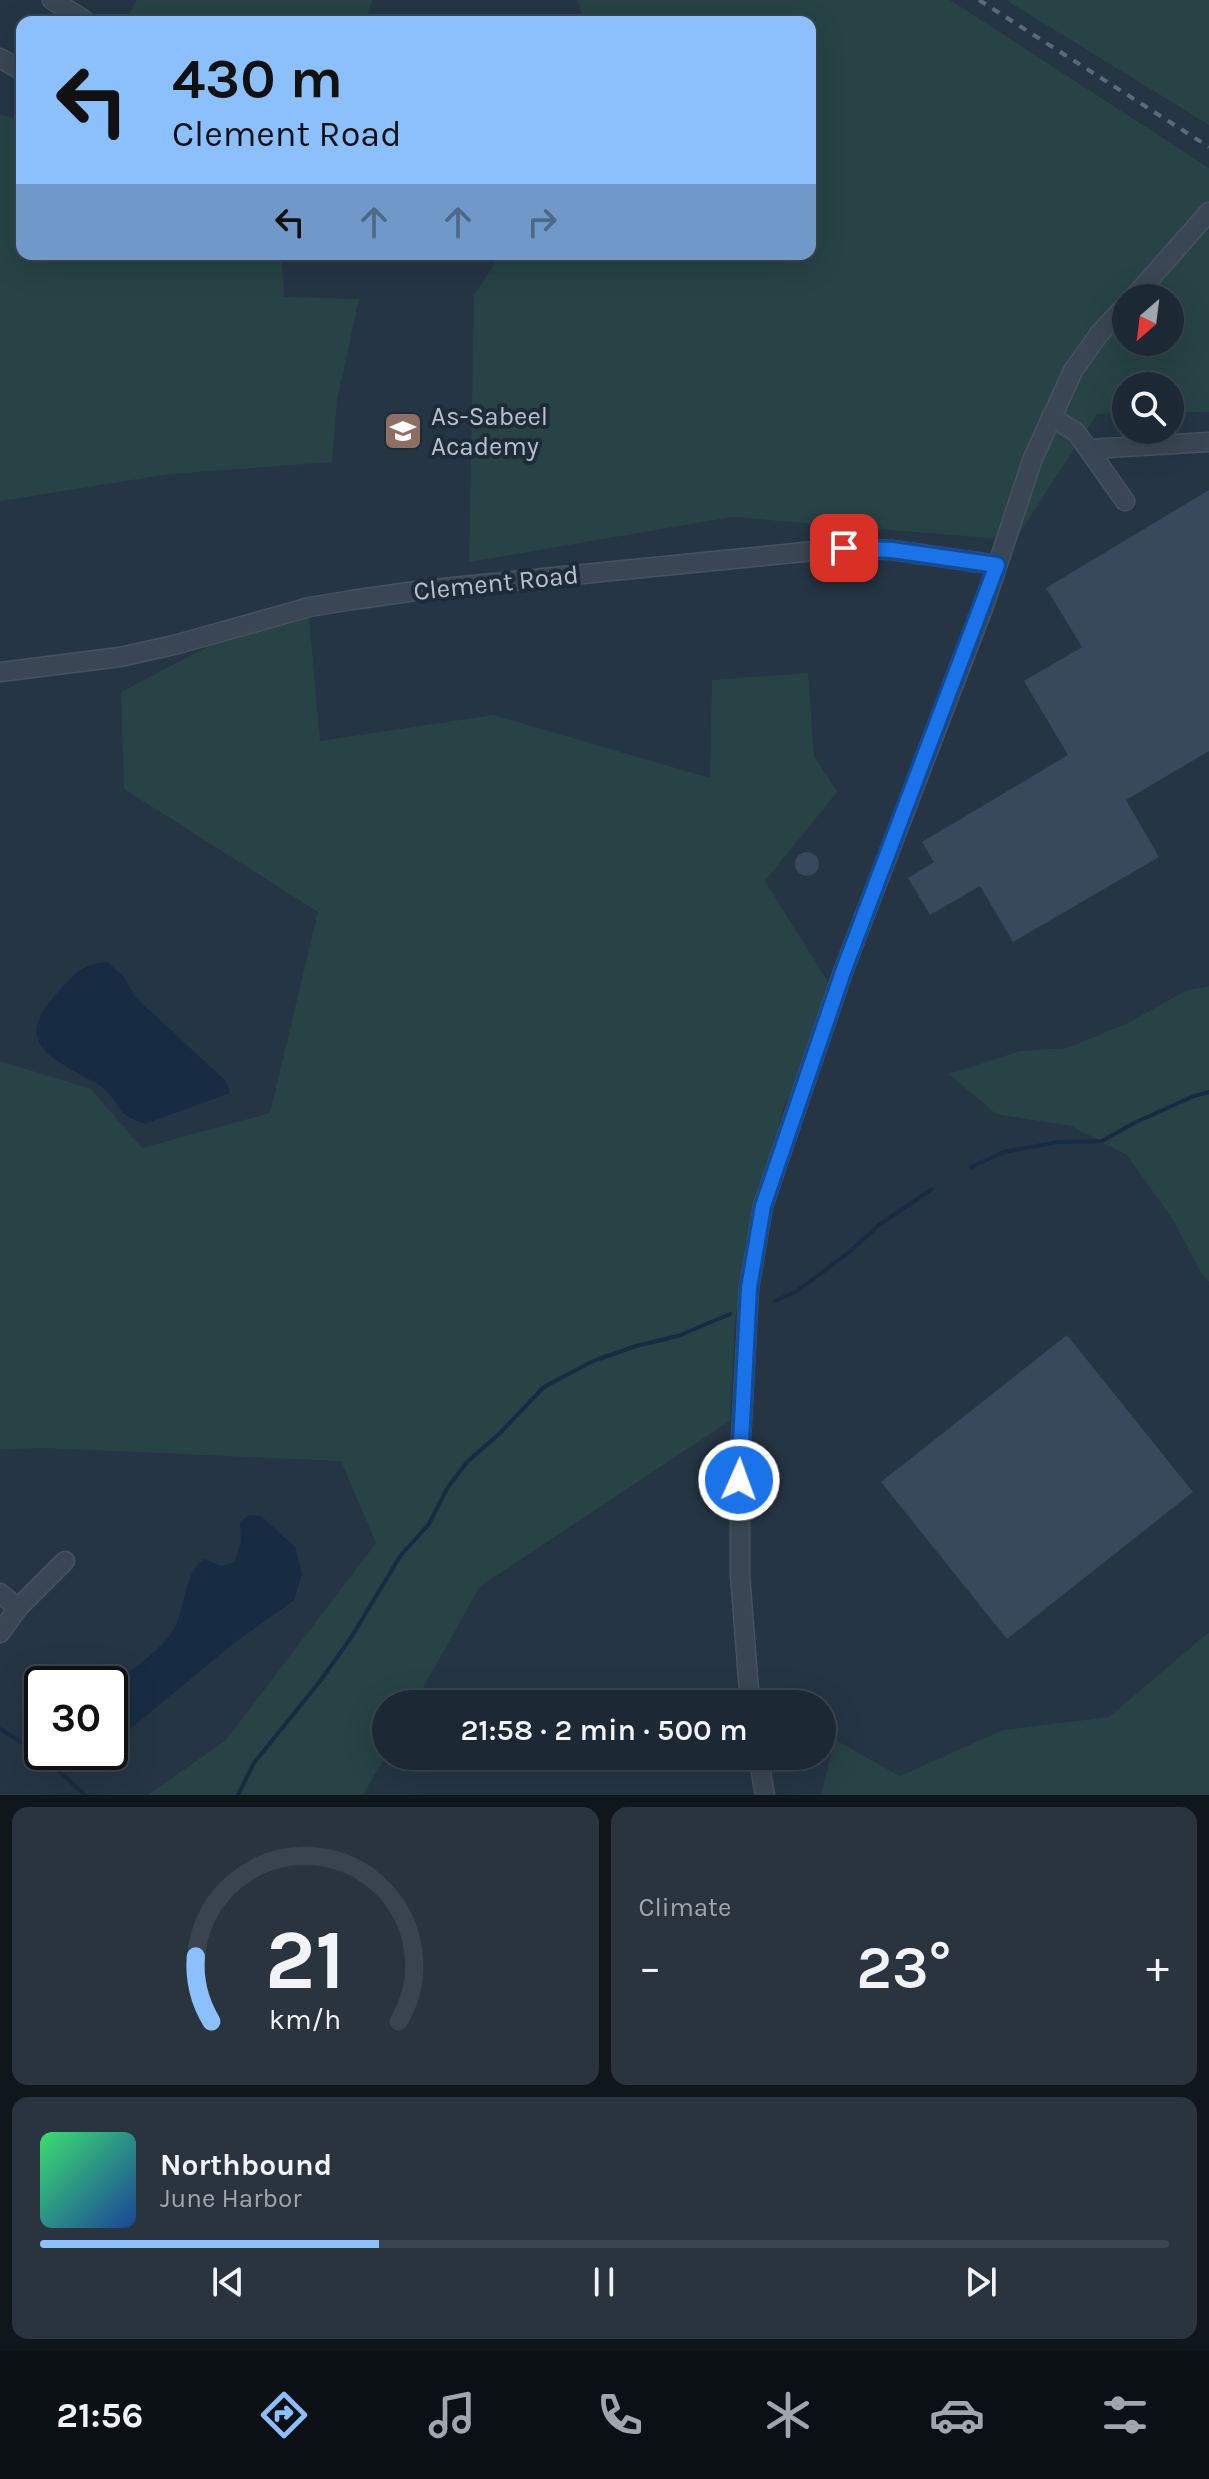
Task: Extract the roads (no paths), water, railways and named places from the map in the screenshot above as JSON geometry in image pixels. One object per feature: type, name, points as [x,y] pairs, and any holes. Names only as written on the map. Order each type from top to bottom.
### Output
[{"type":"street","points":[[52,0],[78,16]]},
{"type":"street","points":[[1145,284],[1209,212]]},
{"type":"street","points":[[749,1690],[738,1525],[749,1288],[757,1233],[771,1181],[844,969],[997,565],[1033,458],[1066,383],[1085,352],[1112,321]]},
{"type":"street","points":[[1051,417],[1076,432],[1091,449],[1125,501]]},
{"type":"street","points":[[1091,449],[1209,442]]},
{"type":"street","name":"Clement Road","points":[[0,672],[120,657],[310,607],[423,590],[844,548],[892,550],[997,565]]},
{"type":"street","points":[[0,1633],[18,1608],[65,1561]]},
{"type":"street","points":[[0,1593],[18,1608]]},
{"type":"street","points":[[761,1770],[765,1795]]},
{"type":"water","points":[[107,962],[125,978],[135,997],[226,1081],[230,1093],[145,1124],[125,1115],[103,1088],[44,1050],[38,1039],[37,1027],[43,1011],[79,971]]},
{"type":"water","points":[[249,1515],[261,1516],[295,1547],[302,1574],[294,1600],[233,1644],[128,1730],[128,1673],[170,1635],[179,1618],[188,1582],[197,1566],[204,1559],[221,1566],[235,1562],[241,1541],[240,1522]]},
{"type":"waterway","points":[[971,1167],[1004,1152],[1058,1142],[1102,1141],[1134,1123],[1209,1092]]},
{"type":"waterway","points":[[775,1301],[797,1291],[879,1225],[932,1189]]},
{"type":"waterway","points":[[238,1795],[254,1763],[321,1680],[401,1555],[429,1524],[448,1487],[467,1462],[544,1387],[593,1361],[678,1336],[730,1314]]},
{"type":"waterway","points":[[0,1729],[39,1753],[85,1795]]},
{"type":"railway","points":[[979,0],[1209,147]]},
{"type":"place","name":"As-Sabeel Academy","points":[[403,431]]}]
